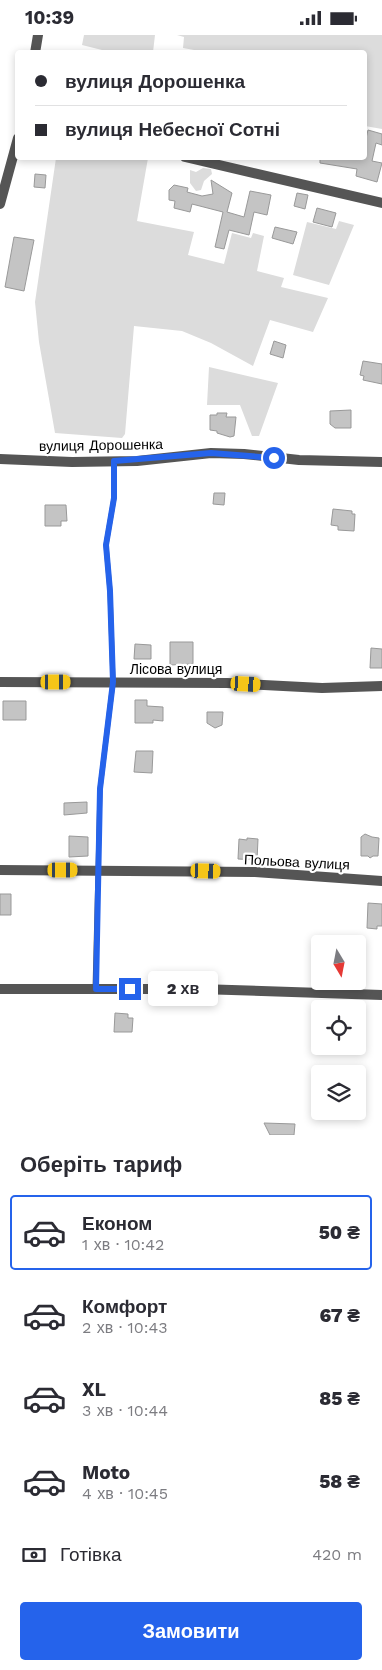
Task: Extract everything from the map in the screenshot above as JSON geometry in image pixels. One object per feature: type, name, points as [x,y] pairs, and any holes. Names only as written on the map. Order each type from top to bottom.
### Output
[{"type":"street","points":[[36,50],[38,35]]},
{"type":"street","points":[[0,204],[15,149]]},
{"type":"street","points":[[198,160],[382,203]]},
{"type":"street","name":"вулиця Дорошенка","points":[[0,459],[114,461],[211,453],[244,454],[299,460],[382,462]]},
{"type":"street","name":"Лісова вулиця","points":[[0,682],[227,683],[322,688],[382,686]]},
{"type":"street","name":"Польова вулиця","points":[[0,870],[255,873],[382,881]]},
{"type":"street","points":[[0,989],[199,989],[382,995]]},
{"type":"lane","points":[[96,989],[100,789],[113,682],[110,591],[106,545],[114,498],[114,461]]},
{"type":"shaded area","points":[[84,35],[155,35],[153,50],[102,50],[82,45]]},
{"type":"shaded area","points":[[177,35],[382,35],[382,129],[367,126],[367,50],[194,50],[183,48],[184,37]]},
{"type":"shaded area","points":[[56,160],[148,160],[137,221],[194,232],[188,255],[224,264],[232,233],[251,238],[253,233],[264,236],[257,271],[284,278],[281,287],[328,298],[313,332],[270,320],[253,366],[211,343],[182,331],[134,326],[125,434],[122,438],[55,433],[39,342],[35,302]]},
{"type":"shaded area","points":[[203,168],[211,169],[212,174],[204,181],[201,190],[196,191],[190,183],[190,170],[196,172]]},
{"type":"shaded area","points":[[339,221],[354,225],[329,285],[293,275],[307,222],[336,229]]},
{"type":"shaded area","points":[[209,367],[278,383],[259,436],[252,436],[240,405],[207,405]]},
{"type":"building","points":[[368,130],[382,134],[382,145],[376,143],[372,161],[382,163],[377,182],[356,176],[357,169],[320,163],[320,160],[367,160]]},
{"type":"building","points":[[35,174],[46,175],[45,188],[34,187]]},
{"type":"building","points":[[211,180],[232,193],[227,212],[244,217],[250,191],[271,195],[267,215],[254,212],[249,235],[229,230],[224,249],[215,247],[223,212],[192,204],[190,212],[174,208],[175,201],[169,200],[169,190],[174,185],[188,188],[187,192],[202,196],[213,194]]},
{"type":"building","points":[[297,193],[308,195],[305,209],[294,206]]},
{"type":"building","points":[[317,208],[336,213],[332,227],[313,222]]},
{"type":"building","points":[[275,227],[297,232],[293,244],[272,238]]},
{"type":"building","points":[[14,237],[34,240],[24,291],[5,287]]},
{"type":"building","points":[[274,341],[286,345],[283,358],[270,354]]},
{"type":"building","points":[[363,361],[382,364],[382,384],[363,380],[364,376],[360,375]]},
{"type":"building","points":[[351,410],[351,428],[335,428],[330,424],[330,411]]},
{"type":"building","points":[[217,413],[227,413],[226,417],[236,417],[234,436],[230,437],[210,430],[210,415],[217,415]]},
{"type":"building","points":[[214,493],[225,493],[224,505],[213,504]]},
{"type":"building","points":[[45,505],[66,505],[67,521],[61,521],[61,526],[45,526]]},
{"type":"building","points":[[333,509],[352,511],[352,514],[355,514],[354,531],[338,530],[338,526],[331,525]]},
{"type":"building","points":[[170,642],[193,642],[193,664],[170,665]]},
{"type":"building","points":[[135,644],[151,645],[151,659],[134,659]]},
{"type":"building","points":[[371,648],[382,649],[382,668],[370,668]]},
{"type":"building","points":[[135,700],[147,700],[147,706],[163,707],[163,721],[153,720],[153,723],[135,723]]},
{"type":"building","points":[[3,701],[26,701],[26,720],[3,720]]},
{"type":"building","points":[[207,712],[223,712],[222,725],[215,728],[207,723]]},
{"type":"building","points":[[136,751],[153,751],[152,773],[134,772]]},
{"type":"building","points":[[87,802],[87,813],[64,815],[64,803]]},
{"type":"building","points":[[365,834],[379,838],[378,856],[370,858],[368,856],[361,856],[361,837]]},
{"type":"building","points":[[69,836],[88,837],[88,856],[69,857]]},
{"type":"building","points":[[247,838],[258,839],[257,860],[238,859],[239,839],[247,840]]},
{"type":"building","points":[[0,894],[11,894],[11,915],[0,915]]},
{"type":"building","points":[[368,903],[382,904],[382,926],[377,926],[377,929],[367,928]]},
{"type":"building","points":[[115,1013],[128,1014],[128,1018],[133,1018],[132,1032],[114,1032]]},
{"type":"building","points":[[264,1123],[295,1124],[294,1135],[270,1135]]},
{"type":"route","points":[[130,989],[96,989],[100,789],[113,682],[110,591],[106,545],[114,498],[114,461],[137,461],[211,453],[244,454],[274,458]]}]
